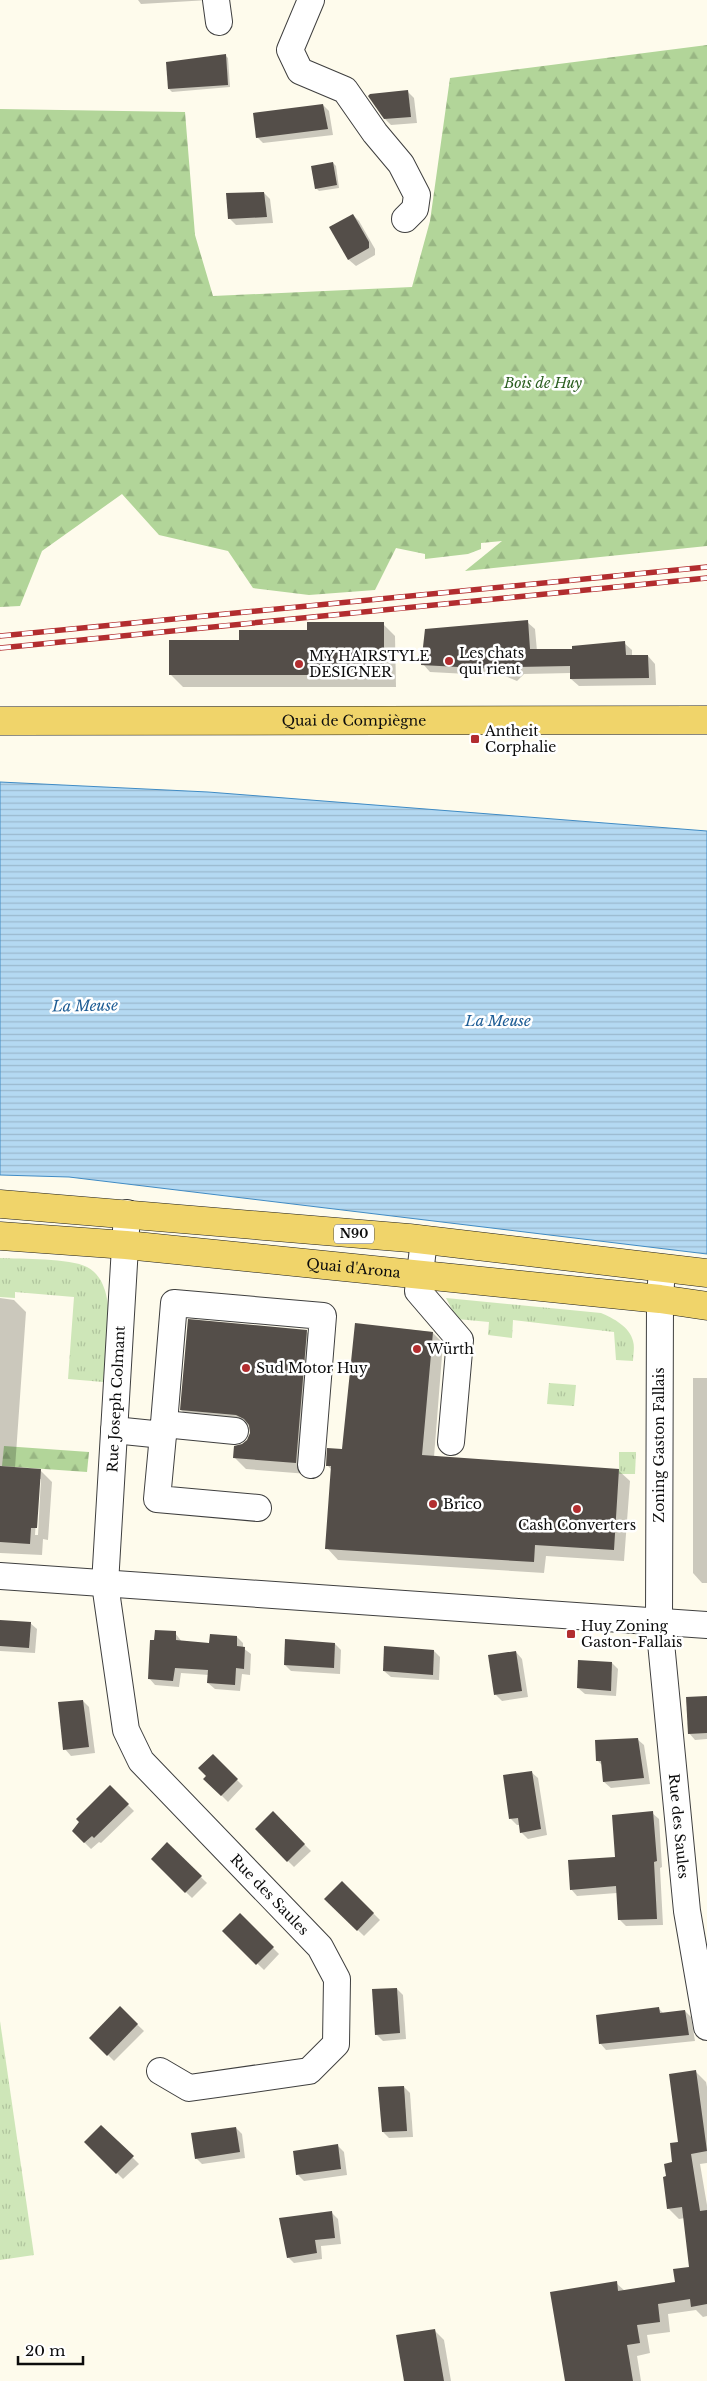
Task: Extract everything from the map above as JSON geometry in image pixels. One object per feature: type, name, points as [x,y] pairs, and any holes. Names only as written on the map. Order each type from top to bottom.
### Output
[{"type":"main road","name":"Quai de Compiègne","points":[[0,721],[707,720]]},
{"type":"main road","name":"N90","points":[[0,1204],[424,1240],[707,1273]]},
{"type":"main road","name":"Quai d'Arona","points":[[0,1236],[126,1245],[660,1299],[707,1306]]},
{"type":"street","points":[[311,0],[290,50],[300,72],[345,90],[375,133],[401,164],[418,194],[416,209],[404,219]]},
{"type":"street","name":"Rue Joseph Colmant","points":[[105,1584],[128,1214]]},
{"type":"street","points":[[424,1240],[418,1291],[460,1340],[451,1442]]},
{"type":"street","name":"Zoning Gaston Fallais","points":[[659,1622],[660,1299],[662,1268]]},
{"type":"street","points":[[258,1508],[157,1499],[174,1303],[323,1316],[311,1465]]},
{"type":"street","points":[[114,1430],[235,1431]]},
{"type":"street","points":[[0,1576],[707,1625]]},
{"type":"street","name":"Rue des Saules","points":[[105,1584],[126,1730],[141,1761],[320,1947],[337,1979],[336,2044],[309,2071],[189,2088],[160,2071]]},
{"type":"street","name":"Rue des Saules","points":[[659,1622],[687,1911],[707,2027]]},
{"type":"green space","name":"Bois de Huy","points":[[707,45],[707,546],[465,571],[502,541],[481,543],[481,549],[468,554],[425,559],[425,554],[396,548],[375,590],[309,595],[253,588],[228,551],[159,535],[122,494],[42,551],[20,606],[0,607],[0,109],[185,112],[195,235],[213,296],[412,287],[430,221],[450,78]]},
{"type":"green space","points":[[0,1258],[69,1262],[87,1267],[98,1276],[108,1303],[109,1320],[103,1382],[68,1379],[74,1297],[15,1292],[15,1298],[0,1297]]},
{"type":"green space","points":[[446,1298],[601,1313],[616,1320],[628,1331],[634,1343],[633,1361],[616,1360],[614,1332],[513,1320],[512,1338],[488,1335],[489,1322],[457,1319]]},
{"type":"green space","points":[[549,1383],[576,1385],[574,1406],[547,1404]]},
{"type":"green space","points":[[4,1446],[89,1452],[87,1472],[2,1466]]},
{"type":"green space","points":[[619,1452],[636,1452],[635,1474],[619,1474]]},
{"type":"green space","points":[[0,2021],[34,2255],[0,2260]]},
{"type":"water","name":"La Meuse","points":[[0,782],[208,792],[707,831],[707,1254],[69,1177],[0,1175]]},
{"type":"building","points":[[226,54],[228,85],[168,89],[166,62]]},
{"type":"building","points":[[408,90],[411,117],[384,119],[368,96],[370,94]]},
{"type":"building","points":[[323,104],[328,129],[256,138],[253,113]]},
{"type":"building","points":[[333,162],[337,185],[315,189],[311,166]]},
{"type":"building","points":[[264,192],[267,217],[228,219],[226,193]]},
{"type":"building","points":[[353,214],[369,242],[369,248],[348,260],[329,227]]},
{"type":"building","points":[[528,620],[530,649],[572,649],[572,646],[625,641],[626,655],[648,655],[649,678],[570,679],[570,666],[517,667],[509,674],[497,669],[421,665],[425,629]]},
{"type":"building","points":[[307,622],[384,622],[384,675],[169,675],[169,640],[239,640],[239,630],[307,630]]},
{"type":"building","name":"Sud Motor Huy","points":[[188,1319],[307,1330],[296,1463],[233,1458],[234,1446],[242,1444],[247,1440],[250,1433],[249,1425],[244,1419],[236,1415],[180,1410]]},
{"type":"building","points":[[355,1323],[433,1332],[422,1455],[619,1469],[614,1550],[535,1545],[534,1562],[325,1549],[331,1466],[326,1466],[327,1448],[342,1449]]},
{"type":"building","points":[[0,1466],[41,1469],[37,1528],[31,1528],[30,1544],[0,1542]]},
{"type":"building","points":[[0,1620],[31,1622],[29,1648],[0,1646]]},
{"type":"building","points":[[155,1630],[176,1631],[176,1640],[209,1643],[210,1634],[237,1636],[237,1646],[245,1647],[244,1669],[236,1668],[235,1685],[207,1683],[208,1670],[175,1668],[173,1681],[148,1679],[150,1640],[154,1640]]},
{"type":"building","points":[[285,1639],[335,1643],[334,1668],[284,1665]]},
{"type":"building","points":[[384,1646],[434,1650],[433,1675],[383,1671]]},
{"type":"building","points":[[516,1651],[522,1691],[494,1695],[488,1655]]},
{"type":"building","points":[[578,1660],[612,1662],[611,1691],[577,1688]]},
{"type":"building","points":[[707,1696],[707,1733],[688,1734],[686,1697]]},
{"type":"building","points":[[83,1700],[89,1747],[63,1750],[58,1702]]},
{"type":"building","points":[[638,1738],[644,1778],[603,1782],[601,1761],[596,1761],[595,1740]]},
{"type":"building","points":[[213,1754],[238,1779],[221,1796],[203,1779],[206,1776],[198,1768]]},
{"type":"building","points":[[532,1771],[541,1829],[520,1833],[518,1818],[509,1819],[503,1775]]},
{"type":"building","points":[[110,1785],[129,1804],[94,1838],[92,1836],[84,1843],[72,1831],[79,1822],[76,1819]]},
{"type":"building","points":[[273,1811],[305,1844],[287,1862],[255,1829]]},
{"type":"building","points":[[653,1811],[657,1861],[654,1862],[657,1919],[618,1920],[616,1886],[570,1890],[568,1860],[615,1857],[612,1815]]},
{"type":"building","points":[[167,1842],[202,1876],[185,1893],[151,1859]]},
{"type":"building","points":[[342,1881],[374,1913],[357,1931],[324,1899]]},
{"type":"building","points":[[240,1913],[274,1947],[256,1965],[222,1931]]},
{"type":"building","points":[[397,1988],[400,2033],[375,2035],[372,1989]]},
{"type":"building","points":[[120,2006],[138,2024],[107,2056],[89,2038]]},
{"type":"building","points":[[659,2007],[660,2013],[685,2010],[689,2035],[599,2044],[596,2015]]},
{"type":"building","points":[[696,2070],[707,2151],[691,2154],[700,2211],[707,2210],[707,2304],[691,2307],[690,2299],[658,2304],[660,2322],[637,2325],[640,2343],[627,2345],[633,2381],[565,2381],[550,2292],[617,2281],[618,2291],[675,2282],[673,2269],[689,2267],[682,2207],[667,2209],[663,2177],[666,2176],[664,2164],[672,2162],[670,2143],[678,2142],[669,2074]]},
{"type":"building","points":[[404,2086],[407,2131],[382,2132],[378,2087]]},
{"type":"building","points":[[101,2125],[134,2156],[116,2174],[84,2142]]},
{"type":"building","points":[[236,2127],[240,2152],[195,2159],[191,2133]]},
{"type":"building","points":[[338,2144],[341,2169],[296,2175],[293,2151]]},
{"type":"building","points":[[332,2211],[335,2238],[315,2240],[317,2253],[287,2258],[279,2218]]},
{"type":"building","points":[[435,2329],[444,2381],[404,2381],[396,2335]]},
{"type":"railway","points":[[0,636],[707,567]]},
{"type":"railway","points":[[0,648],[707,578]]},
{"type":"place","name":"Les chats qui rient","points":[[449,661]]},
{"type":"place","name":"MY HAIRSTYLE DESIGNER","points":[[299,664]]},
{"type":"place","name":"Antheit Corphalie","points":[[475,739]]},
{"type":"place","name":"Würth","points":[[417,1349]]},
{"type":"place","name":"Sud Motor Huy","points":[[246,1368]]},
{"type":"place","name":"Brico","points":[[433,1504]]},
{"type":"place","name":"Cash Converters","points":[[577,1509]]},
{"type":"place","name":"Huy Zoning Gaston-Fallais","points":[[571,1634]]}]
